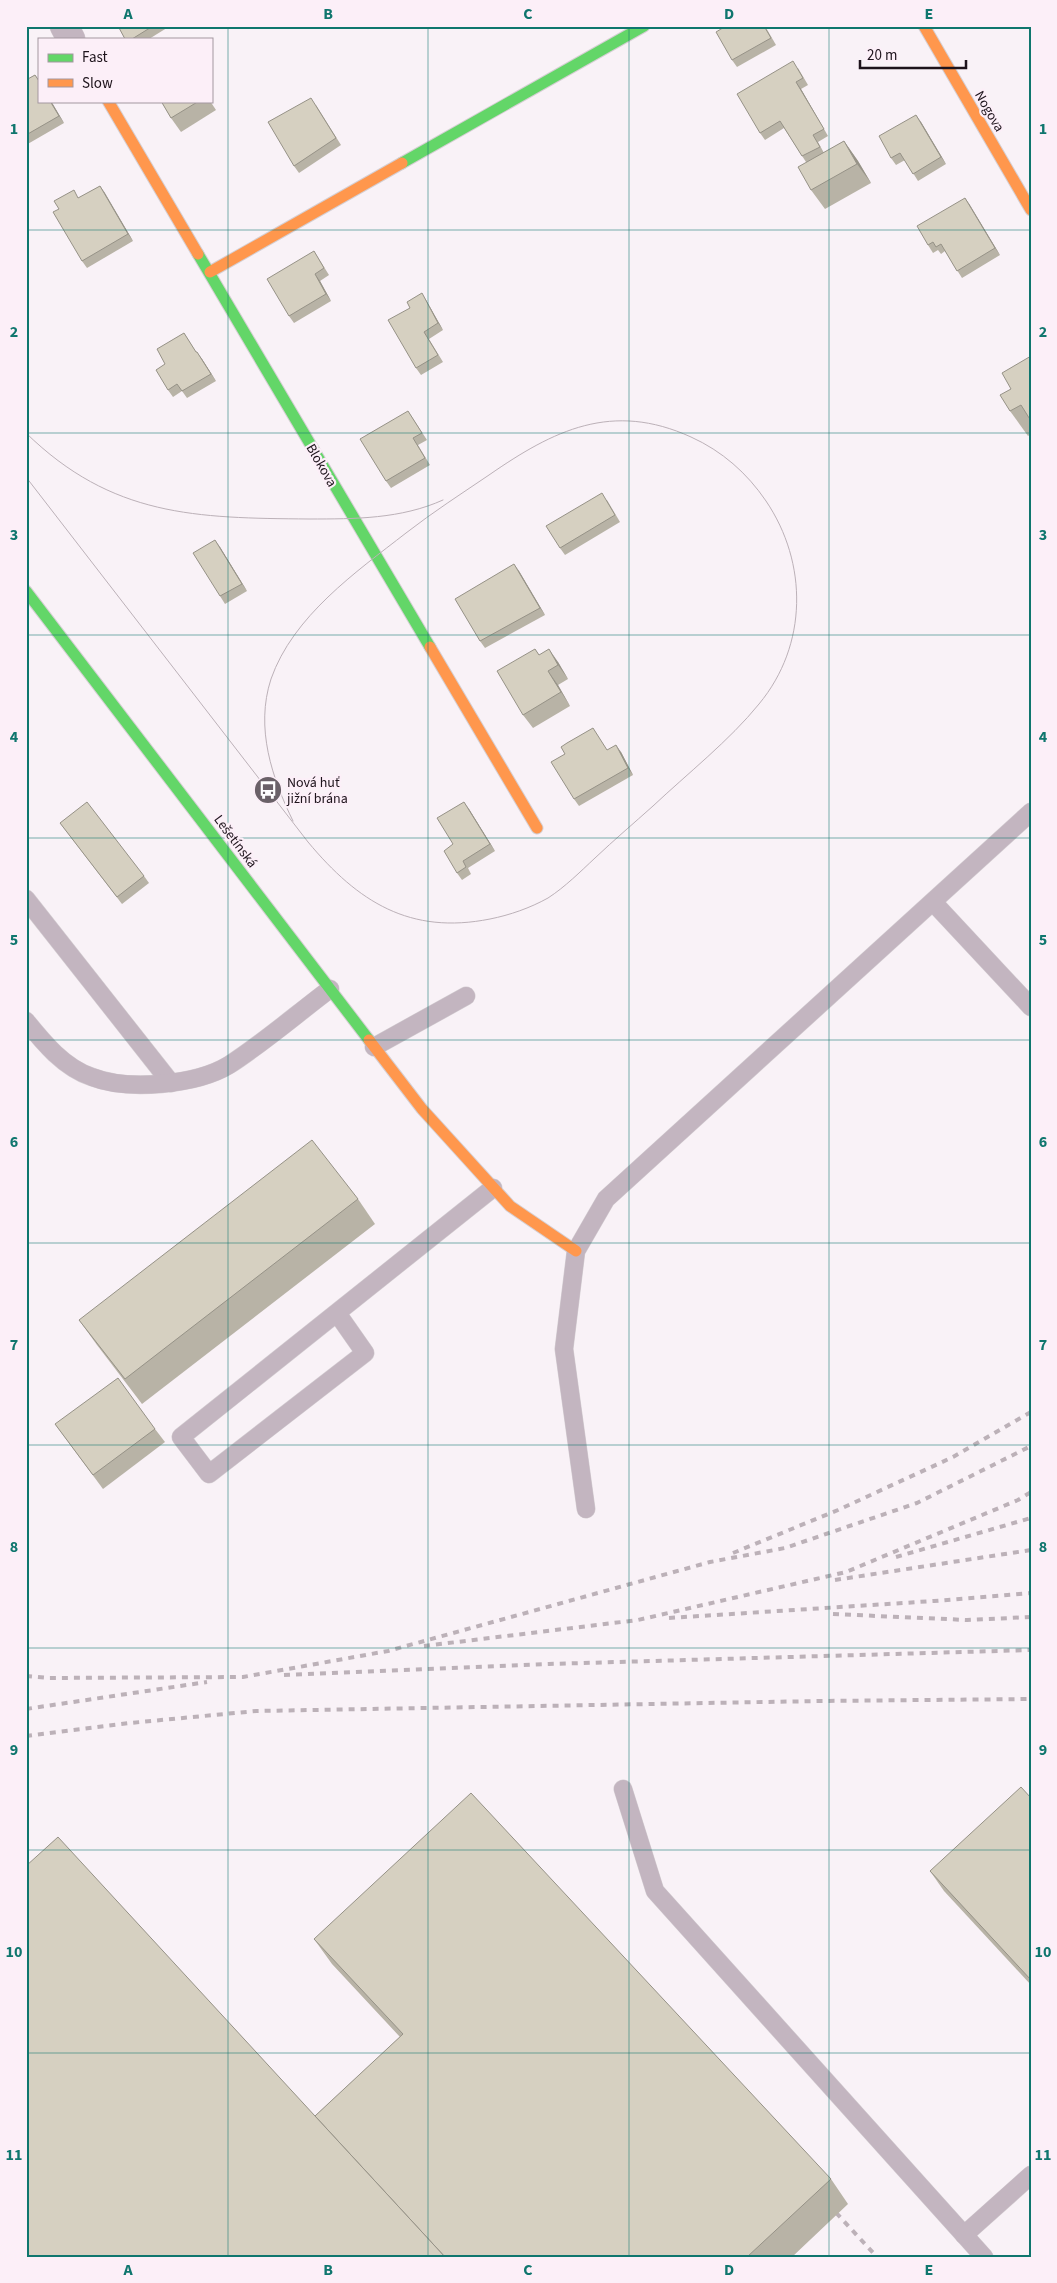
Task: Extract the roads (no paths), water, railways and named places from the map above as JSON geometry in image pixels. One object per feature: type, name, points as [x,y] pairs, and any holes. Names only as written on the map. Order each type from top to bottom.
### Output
[{"type":"street","points":[[64,26],[70,38]]},
{"type":"street","points":[[210,272],[644,26]]},
{"type":"street","name":"Nogova","points":[[924,26],[1031,210]]},
{"type":"street","name":"Blokova","points":[[109,102],[537,828]]},
{"type":"street","name":"Lešetínská","points":[[26,591],[422,1109],[510,1206],[576,1251]]},
{"type":"lane","points":[[586,1509],[564,1349],[576,1251],[606,1199],[1031,812]]},
{"type":"lane","points":[[26,899],[171,1083]]},
{"type":"lane","points":[[933,902],[1031,1007]]},
{"type":"lane","points":[[26,1020],[43,1042],[69,1065],[92,1077],[118,1082],[171,1083],[189,1080],[229,1065],[330,989]]},
{"type":"lane","points":[[374,1047],[466,996]]},
{"type":"lane","points":[[336,1313],[365,1353],[209,1474],[181,1437],[336,1313],[493,1188]]},
{"type":"lane","points":[[623,1789],[656,1891],[984,2257]]},
{"type":"lane","points":[[964,2235],[1031,2175]]},
{"type":"tram line","points":[[26,477],[308,842],[327,863],[346,882],[366,897],[388,909],[410,917],[435,922],[461,923],[490,919],[520,911],[548,898],[572,879],[708,756],[735,731],[759,704],[775,681],[787,656],[794,630],[797,604],[795,577],[790,551],[780,525],[766,501],[742,472],[713,449],[691,437],[662,426],[635,421],[610,421],[585,426],[561,434],[513,459],[458,496],[387,548],[328,597],[294,635],[281,656],[266,697],[265,734],[278,788],[293,821]]},
{"type":"tram line","points":[[26,433],[58,461],[91,482],[124,497],[157,507],[192,513],[229,517],[361,518],[411,511],[443,500]]},
{"type":"railway","points":[[733,1553],[838,1510],[953,1457],[1031,1412]]},
{"type":"railway","points":[[26,1676],[49,1678],[243,1677],[388,1651],[710,1562],[785,1548],[917,1503],[1031,1446]]},
{"type":"railway","points":[[424,1646],[638,1620],[846,1572],[1018,1500],[1031,1492]]},
{"type":"railway","points":[[896,1557],[1031,1518]]},
{"type":"railway","points":[[835,1580],[1031,1550]]},
{"type":"railway","points":[[669,1618],[1031,1593]]},
{"type":"railway","points":[[833,1614],[967,1620],[1031,1617]]},
{"type":"railway","points":[[284,1675],[549,1664],[1031,1650]]},
{"type":"railway","points":[[26,1709],[207,1682]]},
{"type":"railway","points":[[26,1736],[130,1723],[256,1711],[1031,1699]]},
{"type":"railway","points":[[828,2204],[877,2257]]},
{"type":"place","name":"Nová huť jižní brána","points":[[268,790]]}]
